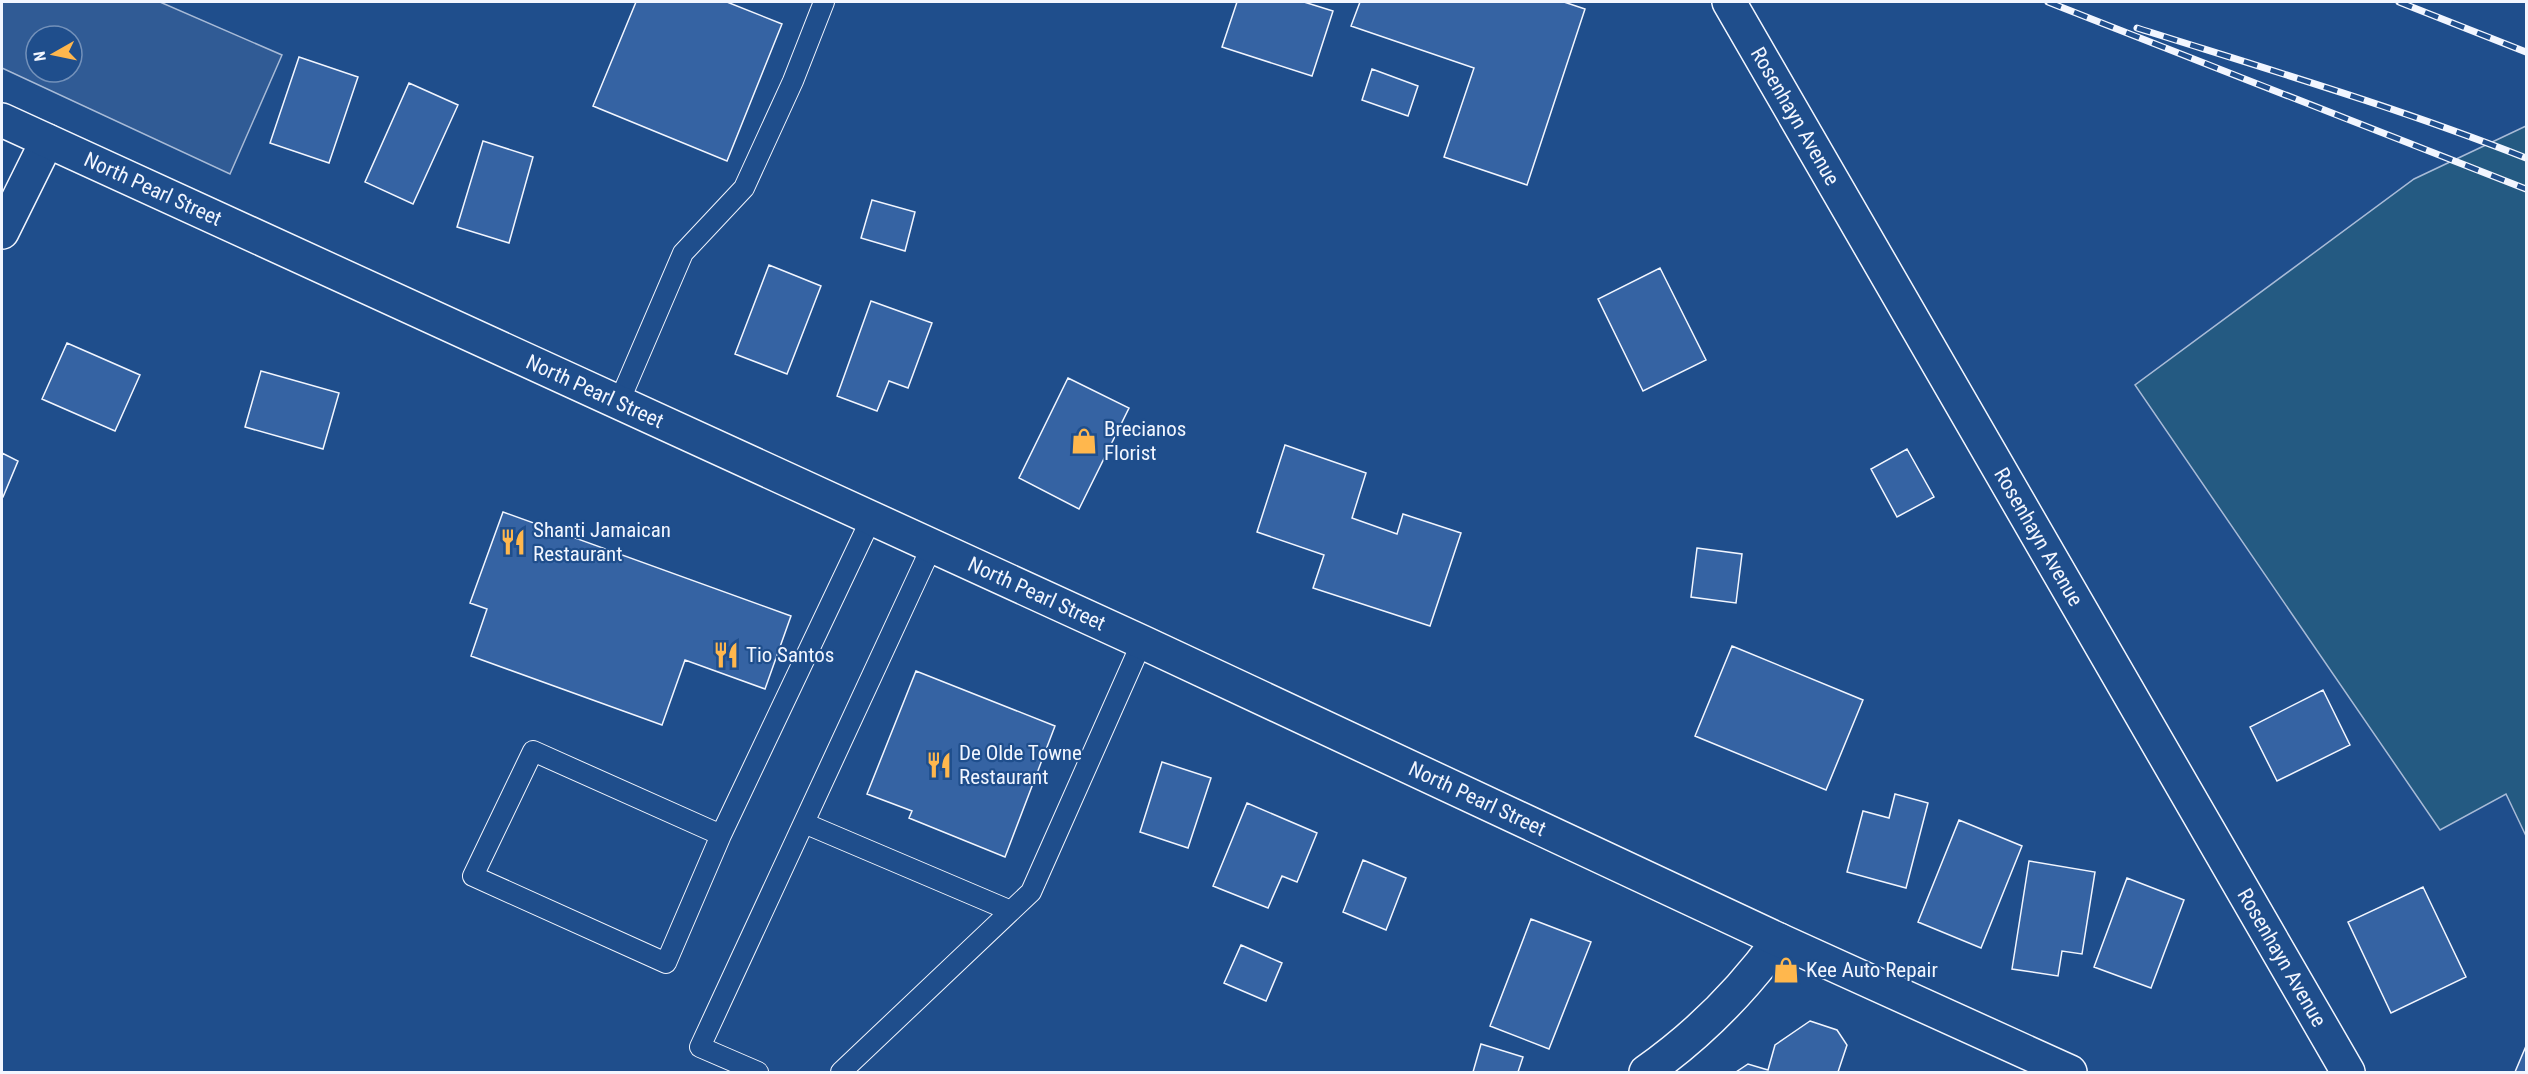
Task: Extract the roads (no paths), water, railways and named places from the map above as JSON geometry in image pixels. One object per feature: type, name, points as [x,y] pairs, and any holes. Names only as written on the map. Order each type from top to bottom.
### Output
[{"type":"main road","name":"Rosenhayn Avenue","points":[[1729,2],[2348,1072]]},
{"type":"main road","name":"North Pearl Street","points":[[2,120],[1142,642],[1779,940],[2070,1072]]},
{"type":"main road","points":[[2,232],[47,141]]},
{"type":"main road","points":[[1646,1072],[1724,1007],[1761,965],[1779,940]]},
{"type":"lane","points":[[619,402],[683,253],[744,188],[793,81],[825,2]]},
{"type":"lane","points":[[721,835],[533,751],[473,876],[666,963],[721,835],[871,519]]},
{"type":"lane","points":[[758,1072],[700,1047],[932,546]]},
{"type":"lane","points":[[841,1072],[1031,892],[1142,642]]},
{"type":"lane","points":[[804,824],[1011,911]]},
{"type":"railway","points":[[2048,2],[2526,189]]},
{"type":"railway","points":[[2399,2],[2526,52]]},
{"type":"railway","points":[[2137,28],[2381,106],[2526,158]]},
{"type":"place","name":"Brecianos Florist","points":[[1084,441]]},
{"type":"place","name":"Shanti Jamaican Restaurant","points":[[513,542]]},
{"type":"place","name":"Tio Santos","points":[[726,655]]},
{"type":"place","name":"De Olde Towne Restaurant","points":[[939,765]]},
{"type":"place","name":"Kee Auto Repair","points":[[1786,970]]}]
